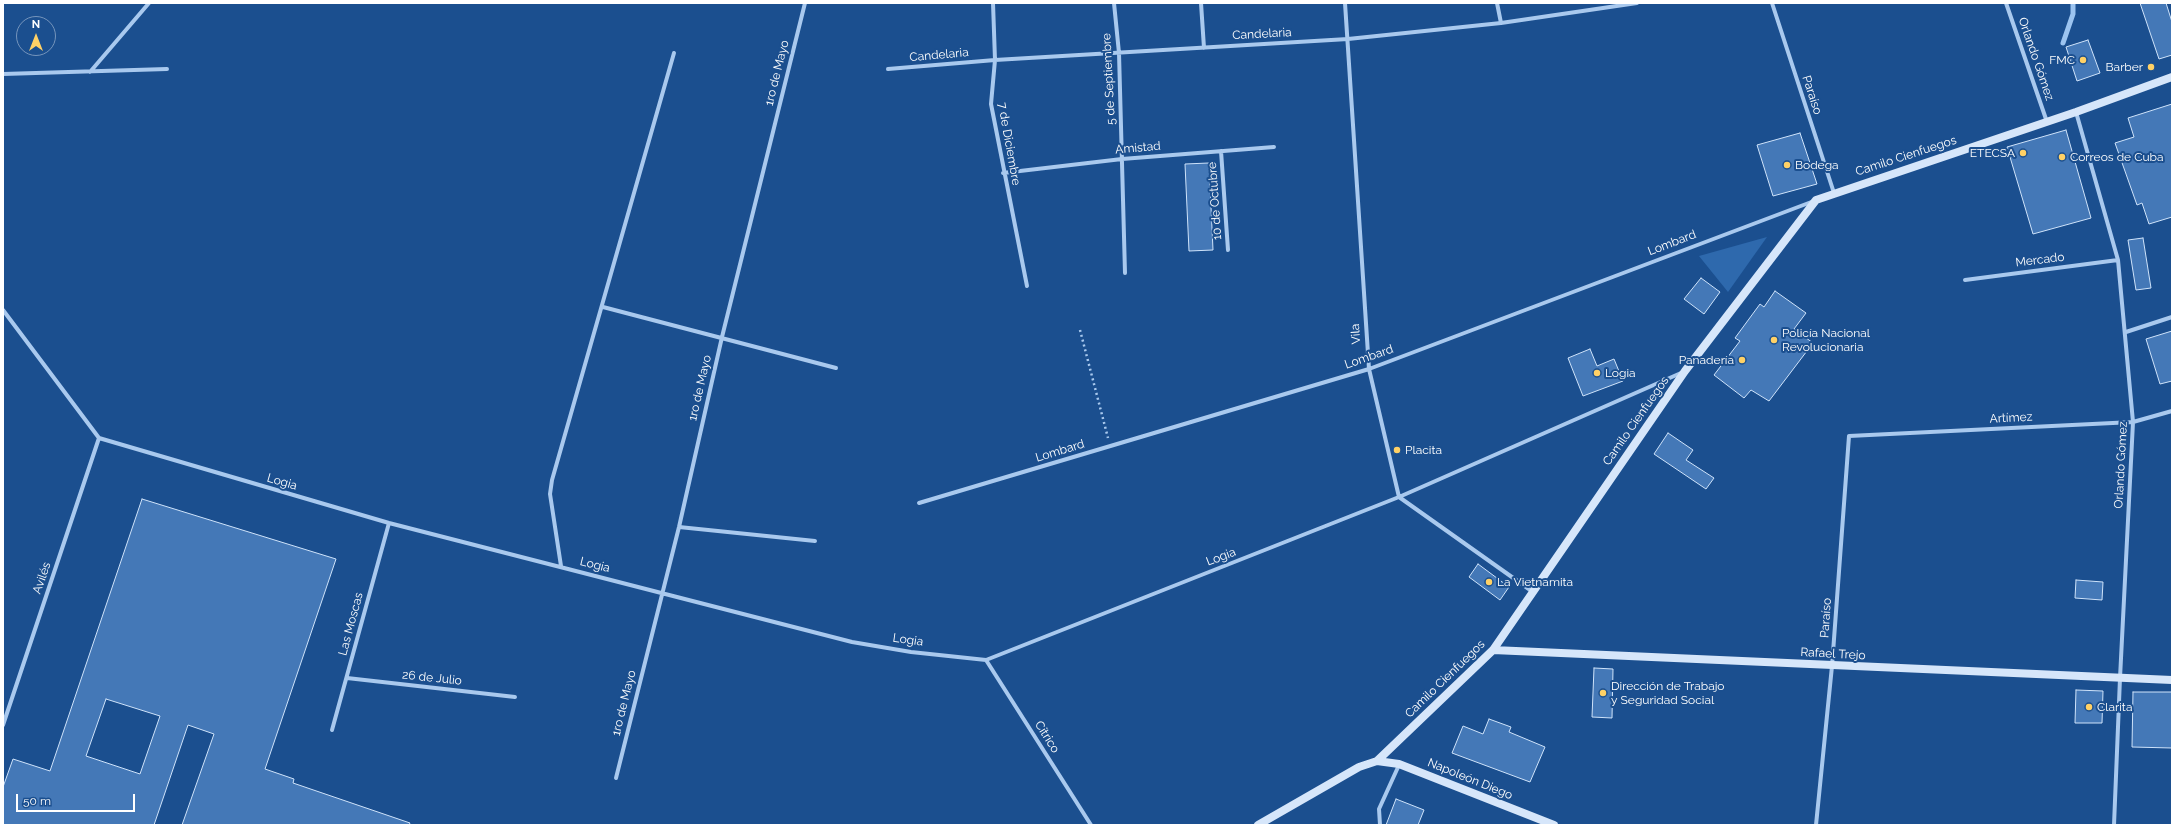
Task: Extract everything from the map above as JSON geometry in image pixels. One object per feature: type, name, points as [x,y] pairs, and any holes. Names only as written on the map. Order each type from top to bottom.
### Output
[{"type":"main road","name":"Camilo Cienfuegos","points":[[1258,825],[1359,767],[1377,761],[1493,650],[1685,371],[1816,200],[2076,112],[2172,77]]},
{"type":"main road","name":"Rafael Trejo","points":[[1493,650],[2172,680]]},
{"type":"main road","name":"Napoleón Diego","points":[[1377,761],[1399,764],[1554,825]]},
{"type":"street","points":[[90,72],[149,3]]},
{"type":"street","name":"1ro de Mayo","points":[[616,778],[679,527],[722,337],[805,3]]},
{"type":"street","name":"7 de Diciembre","points":[[993,3],[995,60],[991,104],[1003,173],[1027,286]]},
{"type":"street","name":"5 de Septiembre","points":[[1114,3],[1119,53],[1125,273]]},
{"type":"street","points":[[1201,3],[1204,48]]},
{"type":"street","name":"Vila","points":[[1344,3],[1348,39],[1369,369],[1398,497]]},
{"type":"street","points":[[1497,3],[1501,23]]},
{"type":"street","name":"Candelaria","points":[[888,70],[995,60],[1348,39],[1501,23],[1637,3]]},
{"type":"street","name":"Paraíso","points":[[1772,3],[1834,193]]},
{"type":"street","name":"Orlando Gómez","points":[[2006,3],[2047,122]]},
{"type":"street","points":[[561,566],[550,494],[552,480],[603,307],[674,53]]},
{"type":"street","points":[[3,74],[167,70]]},
{"type":"street","name":"Orlando Gómez","points":[[2076,112],[2118,260],[2126,332],[2133,422],[2114,825]]},
{"type":"street","name":"Amistad","points":[[1003,173],[1122,159],[1274,147]]},
{"type":"street","name":"10 de Octubre","points":[[1222,151],[1228,250]]},
{"type":"street","name":"Lombard","points":[[919,503],[1369,369],[1816,200]]},
{"type":"street","name":"Mercado","points":[[1965,280],[2118,260]]},
{"type":"street","points":[[603,307],[836,368]]},
{"type":"street","points":[[3,310],[99,438]]},
{"type":"street","points":[[2126,332],[2172,317]]},
{"type":"street","name":"Logia","points":[[99,438],[389,523],[852,642],[911,652],[986,660],[1398,497],[1685,371]]},
{"type":"street","name":"Artímez","points":[[1849,436],[2133,422],[2172,412]]},
{"type":"street","name":"Paraíso","points":[[1816,825],[1832,666],[1849,436]]},
{"type":"street","name":"Avilés","points":[[3,725],[99,438]]},
{"type":"street","points":[[1398,497],[1533,592]]},
{"type":"street","name":"Las Moscas","points":[[332,730],[389,523]]},
{"type":"street","points":[[679,527],[815,540]]},
{"type":"street","name":"Cítrico","points":[[986,660],[1091,825]]},
{"type":"street","name":"26 de Julio","points":[[346,678],[515,697]]},
{"type":"street","points":[[1380,825],[1379,809],[1399,764]]},
{"type":"path","points":[[1080,330],[1110,446]]},
{"type":"shaded area","points":[[1767,237],[1728,292],[1699,256]]},
{"type":"building","points":[[2140,3],[2166,3],[2172,22],[2172,55],[2159,59]]},
{"type":"building","name":"FMC","points":[[2088,40],[2100,73],[2077,81],[2066,47]]},
{"type":"building","points":[[2172,104],[2172,217],[2149,224],[2142,203],[2137,205],[2115,143],[2134,137],[2128,118]]},
{"type":"building","points":[[2066,130],[2091,218],[2033,234],[2007,147]]},
{"type":"building","name":"Bodega","points":[[1800,133],[1817,184],[1773,196],[1757,145]]},
{"type":"building","points":[[1209,163],[1213,250],[1189,251],[1185,164]]},
{"type":"building","points":[[2143,238],[2151,288],[2136,290],[2128,240]]},
{"type":"building","points":[[1701,278],[1720,292],[1704,314],[1684,299]]},
{"type":"building","points":[[1775,291],[1806,313],[1794,329],[1813,343],[1769,401],[1751,390],[1744,398],[1714,375],[1740,341],[1735,338],[1760,304],[1764,307]]},
{"type":"building","points":[[2172,331],[2172,381],[2160,384],[2146,339]]},
{"type":"building","name":"Logia","points":[[1590,349],[1597,366],[1614,359],[1623,381],[1583,396],[1568,358]]},
{"type":"building","points":[[1668,433],[1693,450],[1686,460],[1714,478],[1706,489],[1654,454]]},
{"type":"building","points":[[142,499],[336,559],[265,769],[294,779],[293,783],[410,823],[409,825],[182,825],[214,734],[188,725],[154,825],[3,825],[3,787],[13,759],[50,771]],"holes":[[[106,699],[160,716],[140,774],[86,756]]]},
{"type":"building","name":"La Vietnamita","points":[[1478,564],[1509,587],[1500,600],[1469,577]]},
{"type":"building","points":[[2076,580],[2103,582],[2102,600],[2075,598]]},
{"type":"building","name":"Dirección de Trabajo y Seguridad Social","points":[[1594,668],[1613,669],[1612,718],[1592,717]]},
{"type":"building","name":"Clarita","points":[[2076,690],[2103,691],[2102,723],[2075,723]]},
{"type":"building","points":[[2133,692],[2172,692],[2172,748],[2132,747]]},
{"type":"building","points":[[1489,719],[1511,727],[1509,732],[1545,747],[1530,782],[1452,753],[1463,726],[1483,734]]},
{"type":"building","points":[[1396,799],[1424,810],[1418,825],[1386,825]]},
{"type":"waterway","points":[[2063,43],[2073,14],[2073,3]]},
{"type":"place","name":"FMC","points":[[2083,60]]},
{"type":"place","name":"Barber","points":[[2151,67]]},
{"type":"place","name":"ETECSA","points":[[2023,153]]},
{"type":"place","name":"Correos de Cuba","points":[[2062,157]]},
{"type":"place","name":"Bodega","points":[[1787,165]]},
{"type":"place","name":"Policía Nacional Revolucionaria","points":[[1774,340]]},
{"type":"place","name":"Panadería","points":[[1742,360]]},
{"type":"place","name":"Logia","points":[[1597,373]]},
{"type":"place","name":"Placita","points":[[1397,450]]},
{"type":"place","name":"La Vietnamita","points":[[1489,582]]},
{"type":"place","name":"Dirección de Trabajo y Seguridad Social","points":[[1603,693]]},
{"type":"place","name":"Clarita","points":[[2089,707]]}]
